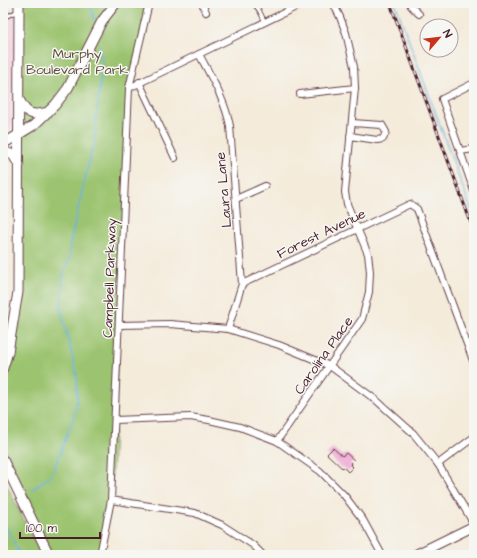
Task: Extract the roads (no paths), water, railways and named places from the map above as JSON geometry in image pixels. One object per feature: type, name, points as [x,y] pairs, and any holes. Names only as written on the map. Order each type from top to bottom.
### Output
[{"type":"street","points":[[3,144],[34,125],[48,112],[68,88],[102,21],[116,3]]},
{"type":"street","name":"Campbell Parkway","points":[[100,555],[111,500],[129,88],[149,3]]},
{"type":"street","points":[[202,3],[206,12]]},
{"type":"street","points":[[129,88],[303,3]]},
{"type":"street","name":"Carolina Place","points":[[277,441],[362,319],[369,292],[370,272],[368,254],[347,204],[345,192],[355,88],[354,68],[340,16],[333,3]]},
{"type":"street","points":[[410,3],[419,14]]},
{"type":"street","points":[[3,368],[8,352],[18,292],[20,6]]},
{"type":"street","name":"Laura Lane","points":[[199,54],[227,110],[230,126],[242,284],[228,329]]},
{"type":"street","points":[[139,82],[175,158]]},
{"type":"street","points":[[474,83],[442,99],[474,191]]},
{"type":"street","points":[[300,94],[355,88]]},
{"type":"street","points":[[20,101],[25,109],[31,114],[48,112]]},
{"type":"street","points":[[350,136],[377,140],[383,139],[386,132],[382,126],[352,123]]},
{"type":"street","points":[[460,151],[474,149]]},
{"type":"street","points":[[3,151],[13,155],[20,167]]},
{"type":"street","points":[[236,200],[265,186]]},
{"type":"street","name":"Forest Avenue","points":[[242,284],[410,204],[417,208],[474,363]]},
{"type":"street","points":[[119,324],[170,324],[228,329],[279,345],[330,366],[376,400],[413,433],[438,464],[474,525],[415,555]]},
{"type":"street","points":[[115,420],[190,417],[240,427],[277,441],[320,472],[344,495],[363,520],[382,555]]},
{"type":"street","points":[[438,464],[474,437]]},
{"type":"street","points":[[3,460],[49,555]]},
{"type":"street","points":[[111,500],[195,513],[222,525],[253,545],[263,555]]},
{"type":"lane","points":[[253,3],[266,22]]},
{"type":"lane","points":[[3,18],[20,6]]},
{"type":"waterway","points":[[90,3],[94,19]]},
{"type":"waterway","points":[[395,3],[474,218]]},
{"type":"waterway","points":[[32,490],[52,474],[73,419],[77,401],[77,376],[61,309],[63,276],[70,256],[70,243],[95,137],[102,66],[99,45]]},
{"type":"waterway","points":[[3,520],[20,555]]},
{"type":"railway","points":[[390,3],[474,231]]},
{"type":"park label","name":"Murphy Boulevard Park","points":[[77,62]]}]
